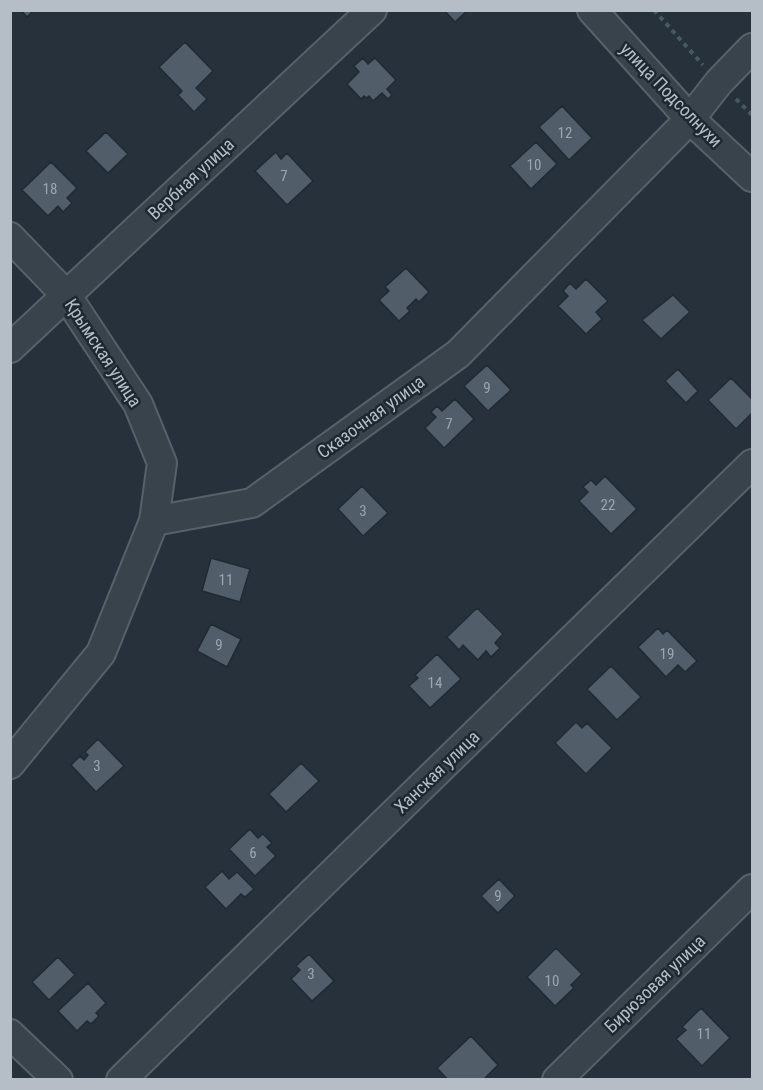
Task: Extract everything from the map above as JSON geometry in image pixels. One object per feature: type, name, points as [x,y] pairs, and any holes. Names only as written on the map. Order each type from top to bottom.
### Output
[{"type":"street","name":"Вербная улица","points":[[10,348],[372,10]]},
{"type":"street","name":"улица Подсолнухи","points":[[592,10],[690,119],[753,177]]},
{"type":"street","name":"Сказочная улица","points":[[154,521],[252,503],[458,354],[690,119],[718,82],[753,48]]},
{"type":"street","name":"Крымская улица","points":[[10,237],[66,295],[138,404],[162,463],[154,521]]},
{"type":"street","name":"Ханская улица","points":[[121,1080],[753,464]]},
{"type":"street","points":[[10,764],[101,653],[154,521]]},
{"type":"street","name":"Бирюзовая улица","points":[[557,1080],[753,889]]},
{"type":"street","points":[[10,1034],[58,1080]]},
{"type":"building","points":[[21,10],[34,10],[27,17]]},
{"type":"building","points":[[444,10],[468,10],[455,22]]},
{"type":"building","points":[[185,42],[213,71],[196,88],[207,99],[194,112],[178,95],[182,91],[159,67]]},
{"type":"building","points":[[363,58],[368,64],[375,58],[396,80],[387,89],[392,95],[388,99],[382,93],[373,101],[369,96],[361,99],[347,84],[359,72],[354,66]]},
{"type":"building","points":[[562,106],[592,138],[569,160],[539,127]]},
{"type":"building","points":[[106,132],[128,154],[108,173],[86,151]]},
{"type":"building","points":[[536,142],[557,164],[531,189],[510,166]]},
{"type":"building","points":[[276,152],[281,159],[287,153],[313,181],[287,205],[255,171]]},
{"type":"building","points":[[51,162],[77,188],[67,198],[72,203],[63,212],[58,206],[48,216],[22,190]]},
{"type":"building","points":[[406,268],[429,292],[419,302],[416,299],[407,308],[410,311],[399,321],[379,300],[389,291],[385,287]]},
{"type":"building","points":[[586,279],[608,301],[596,312],[602,319],[586,334],[558,306],[568,296],[563,291],[570,283],[576,289]]},
{"type":"building","points":[[673,295],[690,312],[661,339],[642,320]]},
{"type":"building","points":[[487,365],[511,390],[488,411],[464,386]]},
{"type":"building","points":[[678,369],[698,391],[686,403],[665,381]]},
{"type":"building","points":[[731,378],[752,399],[752,413],[736,429],[708,400]]},
{"type":"building","points":[[455,399],[474,419],[444,448],[425,428],[436,417],[431,412],[437,406],[442,411]]},
{"type":"building","points":[[605,476],[637,509],[611,534],[579,501],[588,492],[583,487],[591,480],[596,485]]},
{"type":"building","points":[[362,486],[388,513],[363,536],[338,509]]},
{"type":"building","points":[[211,558],[250,569],[240,602],[202,591]]},
{"type":"building","points":[[477,608],[503,634],[495,643],[500,648],[491,657],[486,651],[478,660],[463,645],[459,650],[447,637]]},
{"type":"building","points":[[211,624],[241,639],[227,667],[197,651]]},
{"type":"building","points":[[658,628],[663,634],[667,630],[697,661],[685,672],[678,665],[666,677],[638,647]]},
{"type":"building","points":[[437,654],[461,679],[430,708],[409,686],[418,678],[415,675]]},
{"type":"building","points":[[611,666],[641,697],[617,720],[587,689]]},
{"type":"building","points":[[576,722],[582,728],[587,723],[612,748],[586,774],[555,743]]},
{"type":"building","points":[[98,739],[124,766],[96,792],[71,765],[80,756],[84,760],[88,755],[85,752]]},
{"type":"building","points":[[301,763],[319,781],[286,812],[269,794]]},
{"type":"building","points":[[250,829],[258,838],[263,834],[272,843],[267,847],[276,856],[255,876],[229,849]]},
{"type":"building","points":[[222,871],[229,879],[237,872],[254,889],[245,897],[241,894],[226,909],[205,887]]},
{"type":"building","points":[[499,879],[515,896],[498,913],[481,896]]},
{"type":"building","points":[[556,948],[582,974],[571,985],[574,988],[555,1006],[527,977]]},
{"type":"building","points":[[309,954],[334,981],[312,1001],[291,979],[300,970],[296,966]]},
{"type":"building","points":[[58,957],[75,975],[49,1000],[32,982]]},
{"type":"building","points":[[88,983],[106,1003],[96,1013],[99,1016],[91,1024],[87,1021],[77,1031],[58,1011]]},
{"type":"building","points":[[701,1008],[730,1038],[702,1066],[676,1039],[686,1030],[682,1027]]},
{"type":"building","points":[[471,1036],[498,1065],[483,1080],[448,1080],[437,1068]]}]
